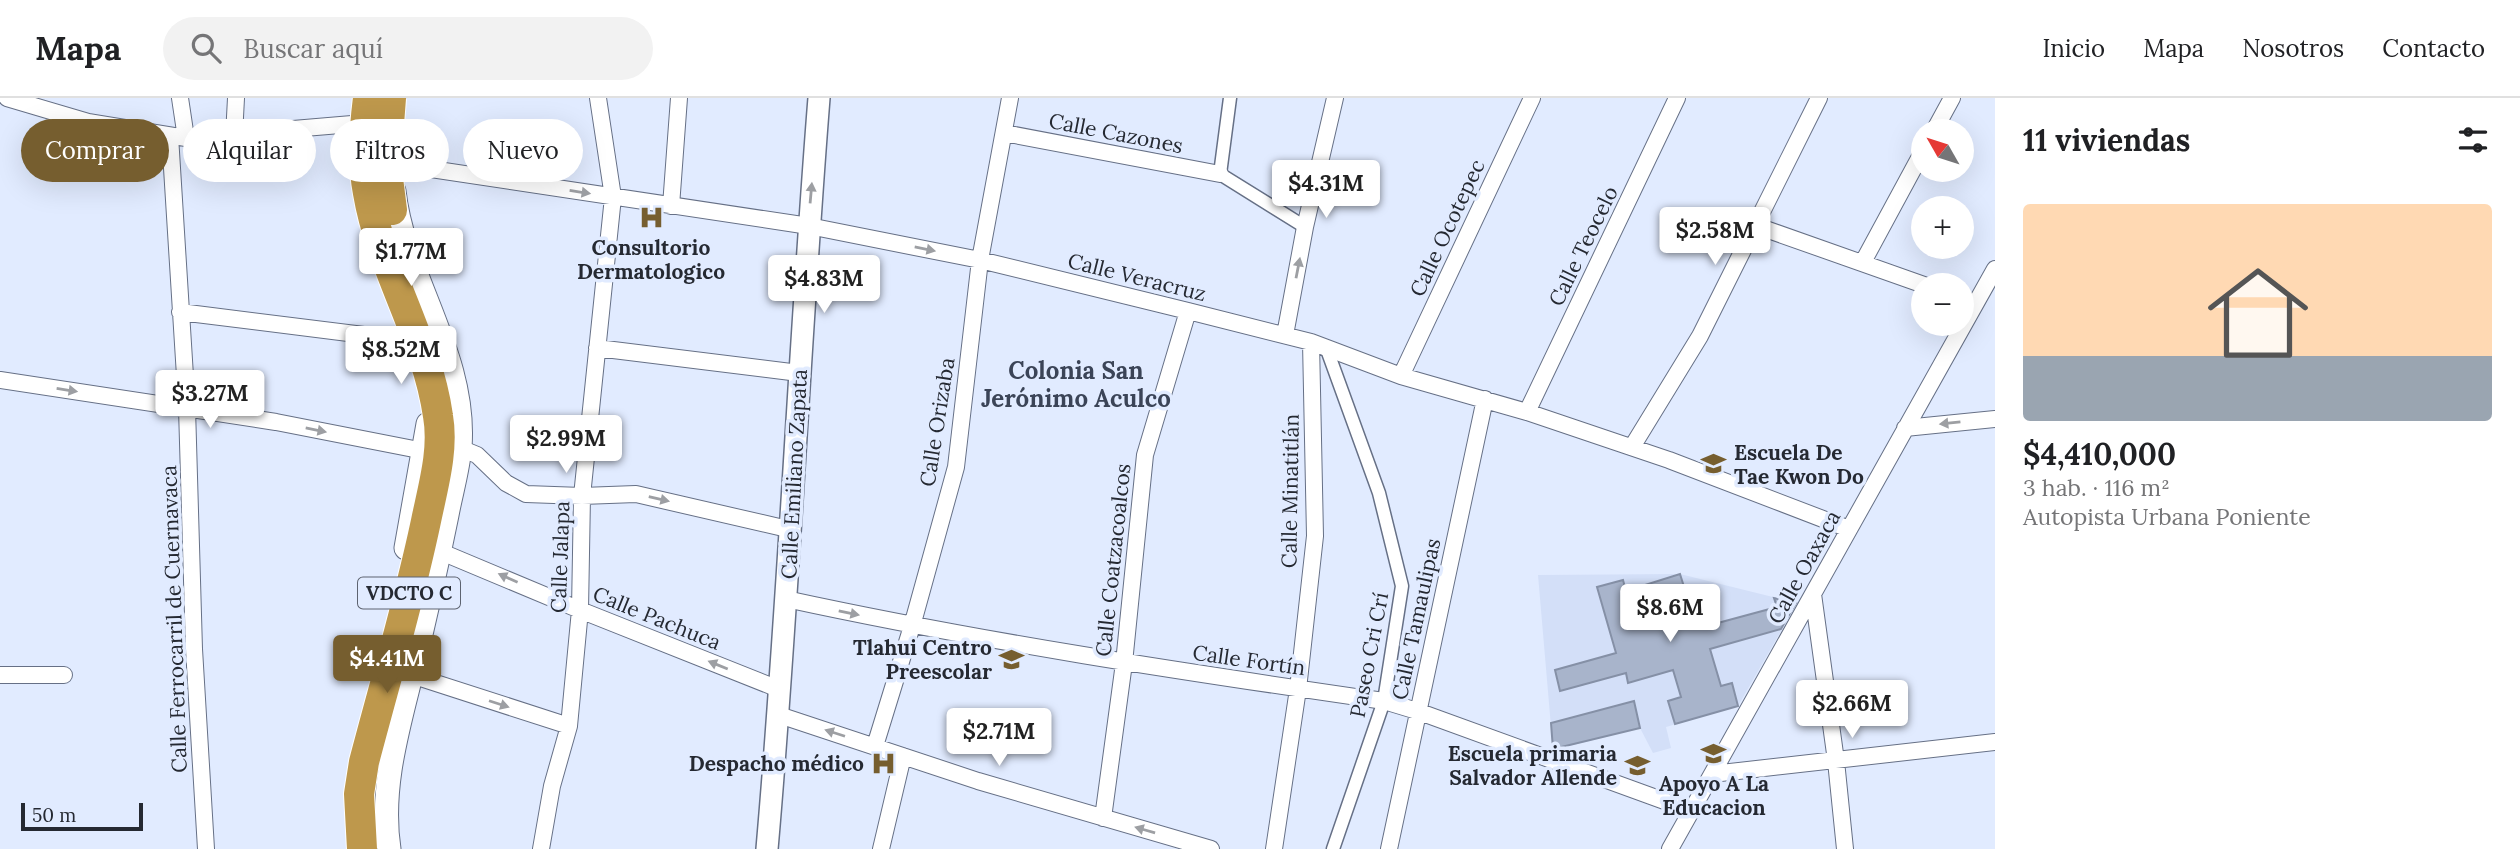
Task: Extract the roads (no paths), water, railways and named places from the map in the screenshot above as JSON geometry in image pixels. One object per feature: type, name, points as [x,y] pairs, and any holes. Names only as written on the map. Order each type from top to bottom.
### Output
[{"type":"highway","name":"VDCTO C","points":[[380,849],[377,808],[381,764],[451,480],[456,440],[439,343],[398,242],[388,193],[386,163],[393,98]]},
{"type":"highway","name":"VDCTO C","points":[[362,849],[359,794],[364,762],[420,552],[434,485],[440,434],[439,417],[424,359],[382,248],[368,193],[365,160],[366,106]]},
{"type":"main road","points":[[392,119],[393,98]]},
{"type":"main road","points":[[347,849],[352,781],[394,609],[429,417],[412,341],[371,227],[364,190],[366,106]]},
{"type":"main road","points":[[389,849],[387,794],[396,732],[460,449],[460,422],[448,355],[411,256],[394,196],[393,182]]},
{"type":"main road","points":[[384,267],[404,267],[411,256]]},
{"type":"main road","points":[[395,295],[411,316],[434,407],[460,449]]},
{"type":"main road","points":[[367,722],[371,717],[380,715],[392,723],[396,732]]},
{"type":"street","points":[[7,98],[88,122],[183,137]]},
{"type":"street","name":"Calle Ferrocarril de Cuernavaca","points":[[180,98],[180,312],[187,408],[194,649],[206,849]]},
{"type":"street","points":[[235,119],[236,98]]},
{"type":"street","name":"Calle Jalapa","points":[[541,849],[552,786],[569,726],[580,610],[582,496],[614,197],[598,98]]},
{"type":"street","points":[[671,206],[679,98]]},
{"type":"street","name":"Calle Emiliano Zapata","points":[[767,849],[781,690],[799,373],[819,98]]},
{"type":"street","name":"Calle Orizaba","points":[[875,746],[956,467],[980,260],[1010,98]]},
{"type":"street","points":[[1230,98],[1220,174],[1306,227]]},
{"type":"street","points":[[1285,335],[1335,98]]},
{"type":"street","name":"Calle Ocotepec","points":[[1401,376],[1532,98]]},
{"type":"street","name":"Calle Teocelo","points":[[1527,412],[1677,98]]},
{"type":"street","points":[[1632,447],[1700,336],[1819,98]]},
{"type":"street","points":[[1941,119],[1952,98]]},
{"type":"street","points":[[309,119],[366,106]]},
{"type":"street","name":"Calle Cazones","points":[[1004,132],[1220,174]]},
{"type":"street","name":"Calle Veracruz","points":[[449,172],[809,226],[980,260],[1285,335],[1401,376],[1485,399],[1632,447],[1849,529]]},
{"type":"street","points":[[1863,262],[1911,173]]},
{"type":"street","points":[[1757,226],[1911,280]]},
{"type":"street","name":"Calle Oaxaca","points":[[1974,295],[1995,269]]},
{"type":"street","name":"Calle Coatzacoalcos","points":[[1102,818],[1124,663],[1145,455],[1188,311]]},
{"type":"street","points":[[180,312],[412,341]]},
{"type":"street","name":"Calle Oaxaca","points":[[1670,849],[1905,428],[1951,336]]},
{"type":"street","name":"Calle Minatitlán","points":[[1274,849],[1298,688],[1315,536],[1319,345]]},
{"type":"street","name":"Paseo Cri Crí","points":[[1319,345],[1379,493],[1402,586],[1384,701],[1333,849]]},
{"type":"street","points":[[597,348],[799,373]]},
{"type":"street","points":[[0,380],[187,408],[424,451],[460,449],[477,454],[506,483],[526,494],[636,494],[792,530]]},
{"type":"street","name":"Calle Tamaulipas","points":[[1389,849],[1485,399]]},
{"type":"street","points":[[1905,428],[1995,419]]},
{"type":"street","name":"Calle Pachuca","points":[[439,551],[781,690]]},
{"type":"street","points":[[1813,594],[1845,849]]},
{"type":"street","name":"Calle Fortín","points":[[786,599],[912,626],[1124,663],[1384,701],[1418,710],[1692,811]]},
{"type":"street","points":[[0,674],[64,674]]},
{"type":"street","points":[[411,675],[569,726]]},
{"type":"street","points":[[779,715],[903,756],[1201,847]]},
{"type":"street","points":[[1712,774],[1995,742]]},
{"type":"street","points":[[881,849],[903,756]]},
{"type":"place","name":"Consultorio Dermatologico","points":[[651,218]]},
{"type":"place","name":"Escuela De Tae Kwon Do","points":[[1714,464]]},
{"type":"place","name":"Tlahui Centro Preescolar","points":[[1012,659]]},
{"type":"place","name":"Apoyo A La Educacion","points":[[1714,754]]},
{"type":"place","name":"Despacho médico","points":[[884,763]]},
{"type":"place","name":"Escuela primaria Salvador Allende","points":[[1637,765]]},
{"type":"district","name":"Colonia San Jerónimo Aculco","points":[[1076,384]]}]
